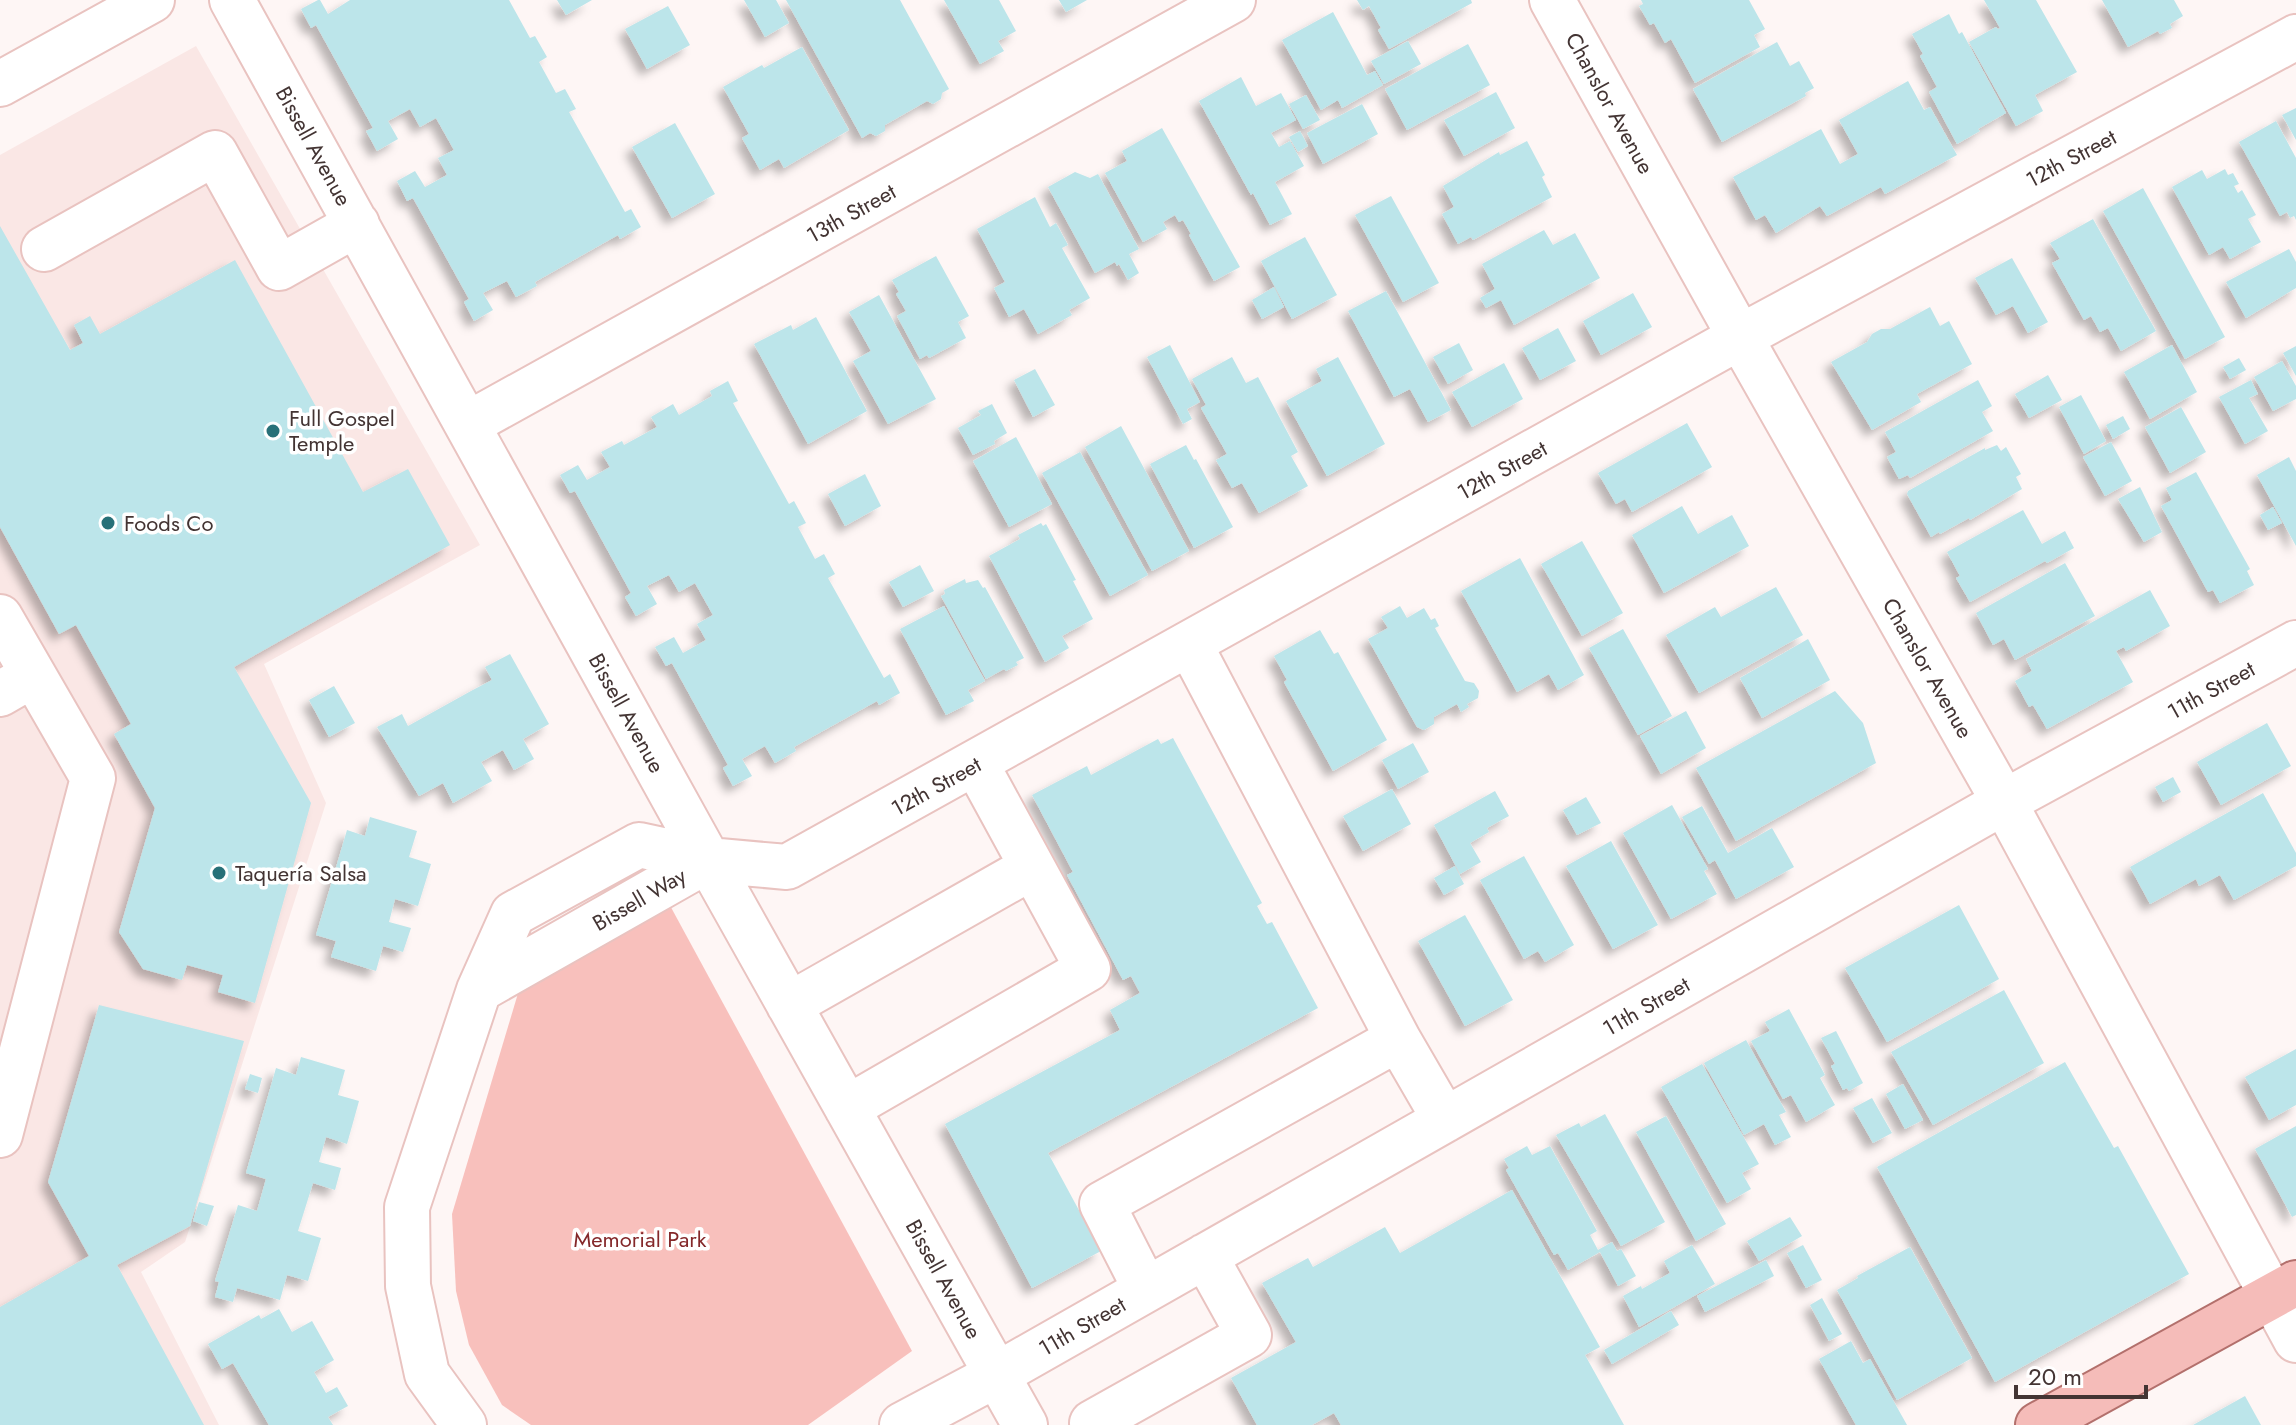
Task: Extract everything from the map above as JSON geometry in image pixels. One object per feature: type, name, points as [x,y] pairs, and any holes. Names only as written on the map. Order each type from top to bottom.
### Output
[{"type":"main road","points":[[2038,1425],[2284,1290]]},
{"type":"street","points":[[0,84],[152,0]]},
{"type":"street","name":"Bissell Avenue","points":[[232,0],[1025,1425]]},
{"type":"street","name":"13th Street","points":[[468,424],[1233,0]]},
{"type":"street","name":"Chanslor Avenue","points":[[1552,0],[1740,337],[2284,1290],[2296,1340]]},
{"type":"street","name":"12th Street","points":[[708,860],[787,867],[1740,337],[2293,39]]},
{"type":"street","points":[[44,249],[215,153],[279,268],[357,224]]},
{"type":"street","points":[[0,617],[17,685],[93,778],[0,1135]]},
{"type":"street","name":"11th Street","points":[[998,1374],[2004,802],[2296,643]]},
{"type":"street","points":[[1190,645],[1398,1039],[1445,1120]]},
{"type":"street","points":[[847,1108],[1088,969],[976,764]]},
{"type":"street","name":"Bissell Way","points":[[464,1425],[427,1374],[408,1286],[407,1207],[479,990],[708,860]]},
{"type":"street","points":[[789,1005],[1032,867]]},
{"type":"street","points":[[1146,1290],[1102,1204],[1398,1039]]},
{"type":"street","points":[[1092,1423],[1249,1335],[1205,1256]]},
{"type":"street","points":[[902,1425],[998,1374]]},
{"type":"shaded area","points":[[196,46],[480,545],[264,664],[326,803],[185,1242],[141,1272],[219,1425],[0,1425],[0,155]]},
{"type":"green space","name":"Memorial Park","points":[[667,900],[912,1351],[808,1425],[531,1425],[502,1405],[469,1345],[456,1291],[452,1214],[522,980]]},
{"type":"building","points":[[318,0],[328,14],[350,0],[509,0],[530,38],[535,36],[547,57],[539,62],[556,93],[565,89],[576,109],[569,112],[625,212],[631,209],[641,227],[620,239],[618,235],[535,282],[537,286],[516,297],[507,281],[483,293],[493,310],[474,321],[464,302],[469,299],[413,198],[407,201],[397,181],[415,171],[425,187],[447,175],[438,158],[454,150],[436,118],[420,127],[410,109],[388,121],[398,139],[377,151],[366,131],[373,128],[316,25],[311,28],[301,9]]},
{"type":"building","points":[[557,0],[592,0],[566,15]]},
{"type":"building","points":[[744,0],[776,0],[789,23],[765,37]]},
{"type":"building","points":[[786,0],[900,0],[949,89],[933,104],[927,101],[885,125],[885,131],[876,136],[870,133],[862,138]]},
{"type":"building","points":[[944,0],[999,0],[1016,31],[998,41],[1004,51],[980,64]]},
{"type":"building","points":[[1059,0],[1087,0],[1066,12]]},
{"type":"building","points":[[1357,0],[1471,0],[1472,3],[1389,49],[1369,6],[1363,10]]},
{"type":"building","points":[[1641,0],[1749,0],[1765,29],[1754,35],[1760,47],[1695,83],[1671,39],[1665,43],[1654,23],[1650,25],[1639,6],[1643,4]]},
{"type":"building","points":[[1984,0],[2036,0],[2077,72],[2035,95],[2043,111],[2016,126],[1969,42],[1996,27],[2000,28]]},
{"type":"building","points":[[2102,0],[2174,0],[2183,16],[2170,24],[2172,28],[2160,34],[2158,31],[2128,47]]},
{"type":"building","points":[[668,6],[690,45],[647,69],[625,29]]},
{"type":"building","points":[[1333,12],[1367,75],[1375,71],[1383,85],[1342,108],[1338,100],[1321,110],[1282,40]]},
{"type":"building","points":[[1949,14],[2006,113],[1957,144],[1929,92],[1937,87],[1912,34]]},
{"type":"building","points":[[1408,41],[1421,64],[1384,84],[1371,61]]},
{"type":"building","points":[[1777,42],[1790,66],[1799,61],[1814,88],[1805,93],[1806,96],[1722,142],[1693,89]]},
{"type":"building","points":[[1468,44],[1490,85],[1407,130],[1385,89]]},
{"type":"building","points":[[802,47],[849,130],[784,168],[779,159],[760,170],[742,138],[749,134],[723,87]]},
{"type":"building","points":[[1241,77],[1256,106],[1281,93],[1296,120],[1271,133],[1279,147],[1290,141],[1304,166],[1275,182],[1292,214],[1270,225],[1199,101]]},
{"type":"building","points":[[1908,81],[1924,110],[1930,107],[1957,155],[1885,194],[1881,187],[1827,216],[1820,206],[1776,233],[1765,215],[1756,220],[1733,177],[1821,129],[1840,164],[1858,154],[1839,120]]},
{"type":"building","points":[[1496,92],[1515,128],[1464,156],[1444,120]]},
{"type":"building","points":[[1306,95],[1320,120],[1303,129],[1289,104]]},
{"type":"building","points":[[1362,104],[1378,134],[1323,164],[1307,133]]},
{"type":"building","points":[[2296,108],[2296,140],[2282,115]]},
{"type":"building","points":[[2276,121],[2296,158],[2296,220],[2294,216],[2290,218],[2287,212],[2280,216],[2239,142]]},
{"type":"building","points":[[675,123],[715,194],[672,218],[632,147]]},
{"type":"building","points":[[1162,128],[1240,267],[1214,281],[1183,220],[1179,222],[1175,215],[1163,222],[1167,229],[1143,242],[1105,173],[1127,161],[1122,151]]},
{"type":"building","points":[[1300,131],[1308,146],[1298,152],[1289,137]]},
{"type":"building","points":[[1527,141],[1545,175],[1542,177],[1552,197],[1473,240],[1471,237],[1458,244],[1442,214],[1454,207],[1443,186],[1499,152],[1500,155]]},
{"type":"building","points":[[2225,169],[2228,175],[2233,173],[2239,184],[2234,186],[2238,193],[2242,190],[2256,215],[2248,219],[2261,242],[2230,259],[2223,247],[2209,255],[2172,187],[2202,170],[2207,179]]},
{"type":"building","points":[[1075,172],[1090,178],[1098,174],[1139,249],[1129,254],[1139,273],[1128,280],[1115,262],[1095,273],[1048,187]]},
{"type":"building","points":[[2143,188],[2225,337],[2185,359],[2103,211]]},
{"type":"building","points":[[1391,196],[1439,283],[1403,302],[1355,215]]},
{"type":"building","points":[[1035,197],[1050,227],[1056,223],[1068,245],[1062,248],[1090,298],[1069,310],[1072,315],[1038,334],[1024,309],[1009,317],[994,288],[1005,282],[977,229]]},
{"type":"building","points":[[2093,219],[2156,331],[2121,351],[2108,328],[2100,332],[2091,316],[2084,320],[2052,263],[2060,259],[2050,243]]},
{"type":"building","points":[[0,226],[70,350],[83,343],[74,325],[90,316],[100,334],[235,260],[363,492],[408,469],[450,545],[234,667],[311,803],[255,1003],[218,992],[223,975],[187,965],[182,980],[143,969],[119,932],[155,808],[114,734],[131,724],[76,625],[59,634],[0,527]]},
{"type":"building","points":[[1544,230],[1553,245],[1575,233],[1600,278],[1514,325],[1501,300],[1486,308],[1480,298],[1495,289],[1482,264]]},
{"type":"building","points":[[1305,237],[1337,295],[1292,319],[1261,261]]},
{"type":"building","points":[[2289,249],[2296,262],[2296,288],[2246,318],[2226,282]]},
{"type":"building","points":[[936,256],[969,316],[958,322],[966,338],[929,358],[927,355],[920,359],[897,316],[906,311],[892,280]]},
{"type":"building","points":[[2012,258],[2048,322],[2028,333],[2013,306],[1996,315],[1975,278]]},
{"type":"building","points":[[1274,287],[1284,307],[1262,319],[1252,300]]},
{"type":"building","points":[[1386,291],[1451,410],[1428,422],[1410,389],[1394,397],[1348,311]]},
{"type":"building","points":[[1633,293],[1652,327],[1601,355],[1583,321]]},
{"type":"building","points":[[879,295],[936,399],[888,424],[853,361],[871,351],[849,312]]},
{"type":"building","points":[[1930,307],[1940,326],[1949,321],[1972,364],[1917,394],[1921,402],[1872,430],[1831,362],[1867,342],[1872,334],[1881,329],[1890,329]]},
{"type":"building","points":[[816,317],[867,411],[808,444],[754,344],[791,325],[793,330]]},
{"type":"building","points":[[1558,328],[1576,361],[1540,380],[1522,348]]},
{"type":"building","points":[[1459,343],[1473,370],[1448,384],[1433,357]]},
{"type":"building","points":[[1170,345],[1200,402],[1187,409],[1192,419],[1183,424],[1147,357]]},
{"type":"building","points":[[2172,345],[2197,392],[2150,419],[2124,372]]},
{"type":"building","points":[[2296,346],[2296,376],[2283,353]]},
{"type":"building","points":[[1232,357],[1246,383],[1258,377],[1298,452],[1291,456],[1308,486],[1259,513],[1242,483],[1232,488],[1216,460],[1227,454],[1201,408],[1206,405],[1192,379]]},
{"type":"building","points":[[1338,357],[1385,444],[1327,476],[1286,401],[1322,381],[1316,369]]},
{"type":"building","points":[[2239,358],[2246,370],[2230,379],[2223,367]]},
{"type":"building","points":[[2282,361],[2296,386],[2296,399],[2273,411],[2254,377]]},
{"type":"building","points":[[1504,363],[1523,399],[1472,427],[1452,392]]},
{"type":"building","points":[[1035,369],[1055,405],[1033,417],[1014,380]]},
{"type":"building","points":[[2048,375],[2062,400],[2029,418],[2015,394]]},
{"type":"building","points":[[1978,380],[1992,406],[1982,412],[1993,431],[1910,478],[1908,475],[1899,479],[1887,457],[1896,452],[1885,432]]},
{"type":"building","points":[[2251,380],[2258,394],[2249,398],[2268,431],[2245,444],[2219,397]]},
{"type":"building","points":[[728,381],[738,401],[733,403],[789,504],[794,501],[806,523],[798,527],[815,559],[824,554],[835,574],[828,578],[884,678],[890,674],[900,693],[879,705],[877,701],[794,747],[796,751],[775,763],[765,746],[742,759],[752,776],[733,786],[723,768],[728,765],[672,663],[666,666],[655,647],[674,637],[683,653],[706,640],[697,624],[713,615],[695,583],[679,592],[669,575],[647,586],[657,604],[636,616],[625,597],[631,593],[575,491],[570,493],[560,475],[578,465],[587,480],[610,467],[601,452],[622,441],[624,445],[657,427],[651,417],[673,404],[679,415],[712,396],[710,391]]},
{"type":"building","points":[[2081,395],[2106,441],[2084,454],[2059,407]]},
{"type":"building","points":[[992,404],[1007,433],[994,441],[995,444],[973,455],[958,428],[981,415],[978,411]]},
{"type":"building","points":[[2181,407],[2206,452],[2170,473],[2145,427]]},
{"type":"building","points":[[2123,416],[2130,429],[2113,439],[2106,425]]},
{"type":"building","points":[[1687,423],[1712,467],[1632,512],[1625,499],[1616,504],[1598,473]]},
{"type":"building","points":[[1121,426],[1189,551],[1152,571],[1085,447]]},
{"type":"building","points":[[1016,437],[1052,504],[1009,527],[973,461]]},
{"type":"building","points":[[2111,442],[2132,481],[2105,496],[2083,457]]},
{"type":"building","points":[[1186,445],[1233,527],[1194,548],[1150,464]]},
{"type":"building","points":[[1997,445],[2001,451],[2006,447],[2021,474],[2016,477],[2022,489],[1970,520],[1931,537],[1908,491],[1985,448]]},
{"type":"building","points":[[1080,452],[1148,575],[1110,596],[1042,473]]},
{"type":"building","points":[[2289,457],[2296,471],[2296,546],[2257,475]]},
{"type":"building","points":[[2196,472],[2250,569],[2247,571],[2254,585],[2220,603],[2213,590],[2208,592],[2161,506],[2172,500],[2166,488]]},
{"type":"building","points":[[865,474],[881,506],[845,526],[828,494]]},
{"type":"building","points":[[2140,487],[2162,532],[2144,542],[2118,499]]},
{"type":"building","points":[[1682,506],[1698,534],[1732,515],[1749,546],[1664,593],[1632,535]]},
{"type":"building","points":[[2273,507],[2282,523],[2268,530],[2260,515]]},
{"type":"building","points":[[2023,510],[2042,544],[2065,531],[2074,548],[1970,602],[1956,578],[1960,576],[1947,552]]},
{"type":"building","points":[[1041,523],[1043,526],[1046,524],[1093,619],[1062,636],[1069,648],[1045,662],[989,556]]},
{"type":"building","points":[[1582,541],[1623,613],[1582,636],[1541,564]]},
{"type":"building","points":[[1520,558],[1584,675],[1558,690],[1549,674],[1517,692],[1461,591]]},
{"type":"building","points":[[2065,563],[2095,616],[2015,660],[2004,639],[1993,645],[1976,613]]},
{"type":"building","points":[[920,565],[934,591],[903,607],[889,582]]},
{"type":"building","points":[[965,579],[966,583],[978,580],[985,587],[1024,658],[1016,662],[1018,665],[986,679],[941,596],[945,594],[944,590]]},
{"type":"building","points":[[1776,587],[1803,635],[1699,693],[1666,635],[1715,607],[1721,617]]},
{"type":"building","points":[[2150,590],[2170,626],[2126,651],[2124,647],[2116,651],[2133,682],[2047,729],[2033,705],[2029,707],[2015,681],[2032,671],[2026,659]]},
{"type":"building","points":[[944,606],[985,681],[968,690],[974,701],[946,715],[900,629]]},
{"type":"building","points":[[1400,606],[1407,618],[1424,608],[1431,620],[1435,618],[1439,626],[1435,628],[1465,681],[1474,683],[1479,691],[1478,698],[1467,704],[1469,707],[1461,712],[1457,704],[1434,717],[1434,724],[1424,730],[1417,727],[1368,639],[1388,628],[1381,617]]},
{"type":"building","points":[[1623,629],[1672,716],[1638,735],[1589,648]]},
{"type":"building","points":[[1320,630],[1334,654],[1338,652],[1387,740],[1333,771],[1284,682],[1287,680],[1274,656]]},
{"type":"building","points":[[1808,639],[1830,680],[1762,718],[1740,678]]},
{"type":"building","points":[[510,654],[549,724],[523,739],[534,759],[514,770],[503,750],[481,762],[492,781],[453,803],[443,783],[419,796],[377,727],[402,714],[408,726],[492,680],[485,667]]},
{"type":"building","points":[[334,686],[355,723],[329,737],[309,700]]},
{"type":"building","points":[[1835,691],[1863,723],[1876,763],[1736,841],[1696,768]]},
{"type":"building","points":[[1686,711],[1706,748],[1661,774],[1640,736]]},
{"type":"building","points":[[2267,723],[2291,766],[2221,805],[2197,762]]},
{"type":"building","points":[[1173,738],[1262,903],[1257,906],[1267,924],[1272,922],[1318,1008],[1048,1153],[1101,1251],[1032,1288],[945,1124],[1120,1030],[1110,1010],[1140,993],[1131,976],[1123,980],[1067,875],[1073,872],[1032,795],[1087,766],[1091,775],[1158,739],[1161,744]]},
{"type":"building","points":[[1413,743],[1429,772],[1398,789],[1382,760]]},
{"type":"building","points":[[2173,777],[2181,792],[2163,802],[2155,787]]},
{"type":"building","points":[[1392,789],[1411,824],[1363,851],[1343,816]]},
{"type":"building","points":[[1495,791],[1509,816],[1487,828],[1489,832],[1470,843],[1481,862],[1460,874],[1434,825]]},
{"type":"building","points":[[2263,793],[2296,853],[2296,866],[2234,900],[2220,875],[2199,886],[2196,879],[2150,904],[2130,867]]},
{"type":"building","points":[[1586,797],[1601,823],[1577,835],[1563,810]]},
{"type":"building","points":[[1672,805],[1708,869],[1704,871],[1717,894],[1671,919],[1623,833]]},
{"type":"building","points":[[1702,806],[1728,853],[1772,828],[1794,867],[1736,899],[1715,860],[1709,864],[1682,817]]},
{"type":"building","points":[[370,817],[417,831],[409,857],[431,864],[418,906],[395,899],[389,922],[411,928],[403,952],[383,946],[376,971],[331,957],[336,941],[316,935],[347,830],[365,836]]},
{"type":"building","points":[[1611,841],[1658,925],[1613,949],[1566,866]]},
{"type":"building","points":[[1524,856],[1574,945],[1545,962],[1538,951],[1524,959],[1480,880]]},
{"type":"building","points":[[1455,866],[1464,884],[1444,895],[1434,878]]},
{"type":"building","points":[[1959,905],[1999,979],[1887,1042],[1845,968]]},
{"type":"building","points":[[1465,915],[1513,1000],[1465,1026],[1418,941]]},
{"type":"building","points":[[2004,990],[2044,1063],[1933,1125],[1891,1052]]},
{"type":"building","points":[[99,1005],[244,1041],[190,1226],[117,1265],[204,1425],[0,1425],[0,1307],[89,1256],[48,1182]]},
{"type":"building","points":[[1789,1009],[1825,1075],[1820,1078],[1835,1105],[1806,1122],[1791,1095],[1783,1099],[1751,1041],[1770,1031],[1765,1022]]},
{"type":"building","points":[[1836,1031],[1863,1083],[1849,1091],[1847,1088],[1843,1090],[1831,1066],[1835,1064],[1821,1038]]},
{"type":"building","points":[[1746,1040],[1786,1112],[1779,1115],[1791,1137],[1775,1145],[1764,1124],[1744,1135],[1704,1063]]},
{"type":"building","points":[[2296,1049],[2296,1105],[2269,1120],[2245,1077]]},
{"type":"building","points":[[301,1057],[345,1070],[338,1095],[359,1101],[347,1144],[326,1137],[319,1162],[341,1168],[335,1190],[313,1183],[298,1231],[321,1238],[308,1281],[287,1275],[280,1300],[237,1288],[233,1302],[215,1297],[219,1282],[215,1281],[238,1205],[257,1211],[266,1179],[246,1173],[276,1068],[296,1075]]},
{"type":"building","points":[[2065,1062],[2114,1148],[2118,1146],[2189,1274],[1995,1382],[1877,1167]]},
{"type":"building","points":[[1702,1064],[1759,1164],[1742,1173],[1751,1189],[1727,1203],[1661,1087]]},
{"type":"building","points":[[250,1074],[262,1078],[258,1093],[245,1089]]},
{"type":"building","points":[[1903,1084],[1923,1120],[1905,1129],[1886,1094]]},
{"type":"building","points":[[1872,1098],[1892,1133],[1873,1143],[1853,1108]]},
{"type":"building","points":[[1605,1114],[1665,1222],[1621,1246],[1556,1135],[1579,1123],[1581,1127]]},
{"type":"building","points":[[1666,1116],[1726,1224],[1696,1241],[1636,1132]]},
{"type":"building","points":[[2296,1126],[2296,1215],[2292,1217],[2255,1149]]},
{"type":"building","points":[[1527,1146],[1532,1155],[1550,1146],[1597,1231],[1590,1235],[1598,1250],[1612,1242],[1617,1251],[1621,1249],[1636,1276],[1618,1286],[1600,1252],[1568,1270],[1558,1253],[1554,1255],[1506,1170],[1509,1168],[1504,1159]]},
{"type":"building","points":[[1512,1190],[1600,1347],[1585,1355],[1624,1425],[1341,1425],[1334,1413],[1312,1425],[1257,1425],[1231,1378],[1296,1342],[1262,1283],[1308,1258],[1313,1267],[1385,1227],[1400,1253]]},
{"type":"building","points":[[199,1202],[214,1206],[207,1226],[193,1221]]},
{"type":"building","points":[[1790,1217],[1802,1236],[1759,1261],[1747,1241]]},
{"type":"building","points":[[1692,1245],[1715,1284],[1639,1327],[1623,1296],[1670,1273],[1664,1261]]},
{"type":"building","points":[[1803,1245],[1822,1280],[1806,1288],[1787,1253]]},
{"type":"building","points":[[1910,1247],[1972,1358],[1897,1400],[1837,1290]]},
{"type":"building","points":[[1766,1260],[1774,1276],[1705,1312],[1697,1296]]},
{"type":"building","points":[[1822,1298],[1842,1334],[1829,1341],[1810,1305]]},
{"type":"building","points":[[279,1309],[292,1332],[312,1321],[334,1360],[314,1372],[326,1393],[337,1387],[348,1406],[328,1417],[333,1425],[269,1425],[233,1363],[222,1369],[208,1344],[259,1315],[261,1319]]},
{"type":"building","points":[[1671,1311],[1679,1325],[1612,1364],[1604,1350]]},
{"type":"building","points":[[1851,1341],[1863,1363],[1870,1359],[1907,1425],[1856,1425],[1819,1359]]},
{"type":"building","points":[[2245,1396],[2261,1425],[2193,1425]]},
{"type":"place","name":"Full Gospel Temple","points":[[273,431]]},
{"type":"place","name":"Foods Co","points":[[108,523]]},
{"type":"place","name":"Taquería Salsa","points":[[219,873]]}]
